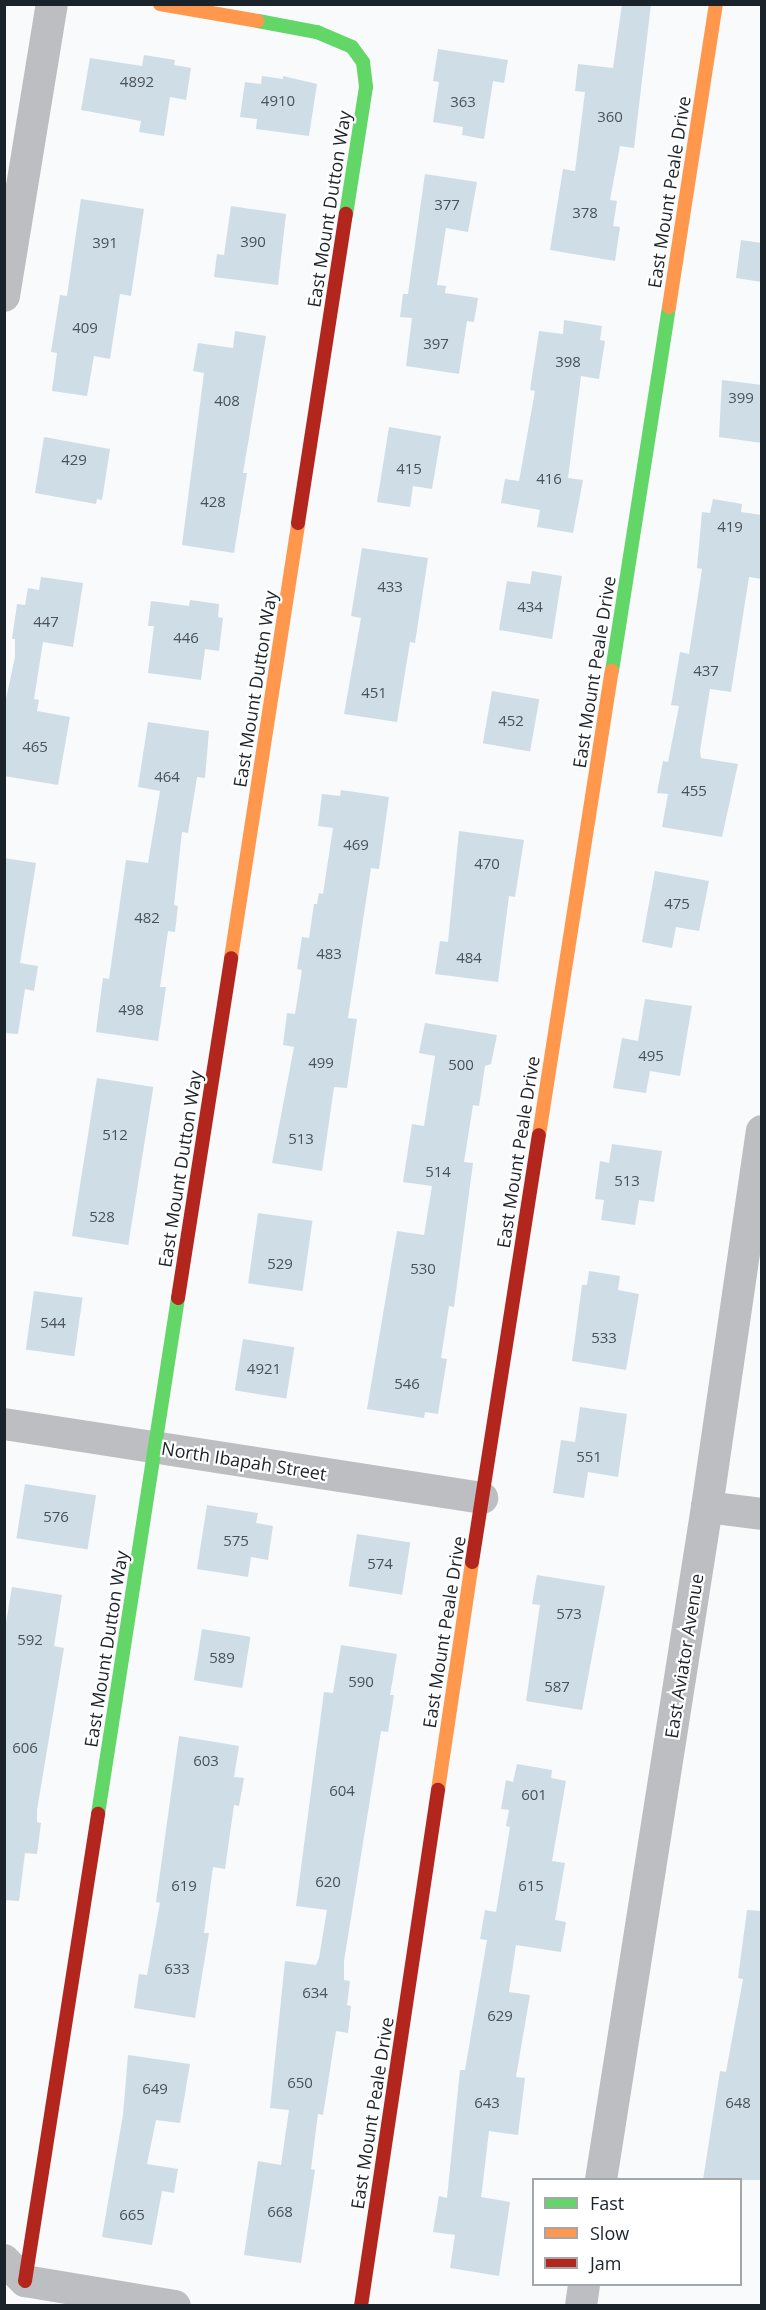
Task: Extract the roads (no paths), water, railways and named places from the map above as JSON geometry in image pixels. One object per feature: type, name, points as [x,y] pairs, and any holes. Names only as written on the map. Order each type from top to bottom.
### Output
[{"type":"street","points":[[4,296],[52,4]]},
{"type":"street","name":"East Mount Dutton Way","points":[[15,2271],[155,1447],[364,101],[363,62],[352,47],[317,32],[160,4]]},
{"type":"street","name":"East Mount Peale Drive","points":[[361,2306],[482,1498],[716,4]]},
{"type":"street","name":"East Aviator Avenue","points":[[601,2178],[707,1507],[762,1131]]},
{"type":"street","name":"North Ibapah Street","points":[[4,1424],[482,1498]]},
{"type":"street","points":[[707,1507],[762,1514]]},
{"type":"street","points":[[15,2271],[175,2306]]},
{"type":"street","points":[[581,2306],[584,2286]]}]
